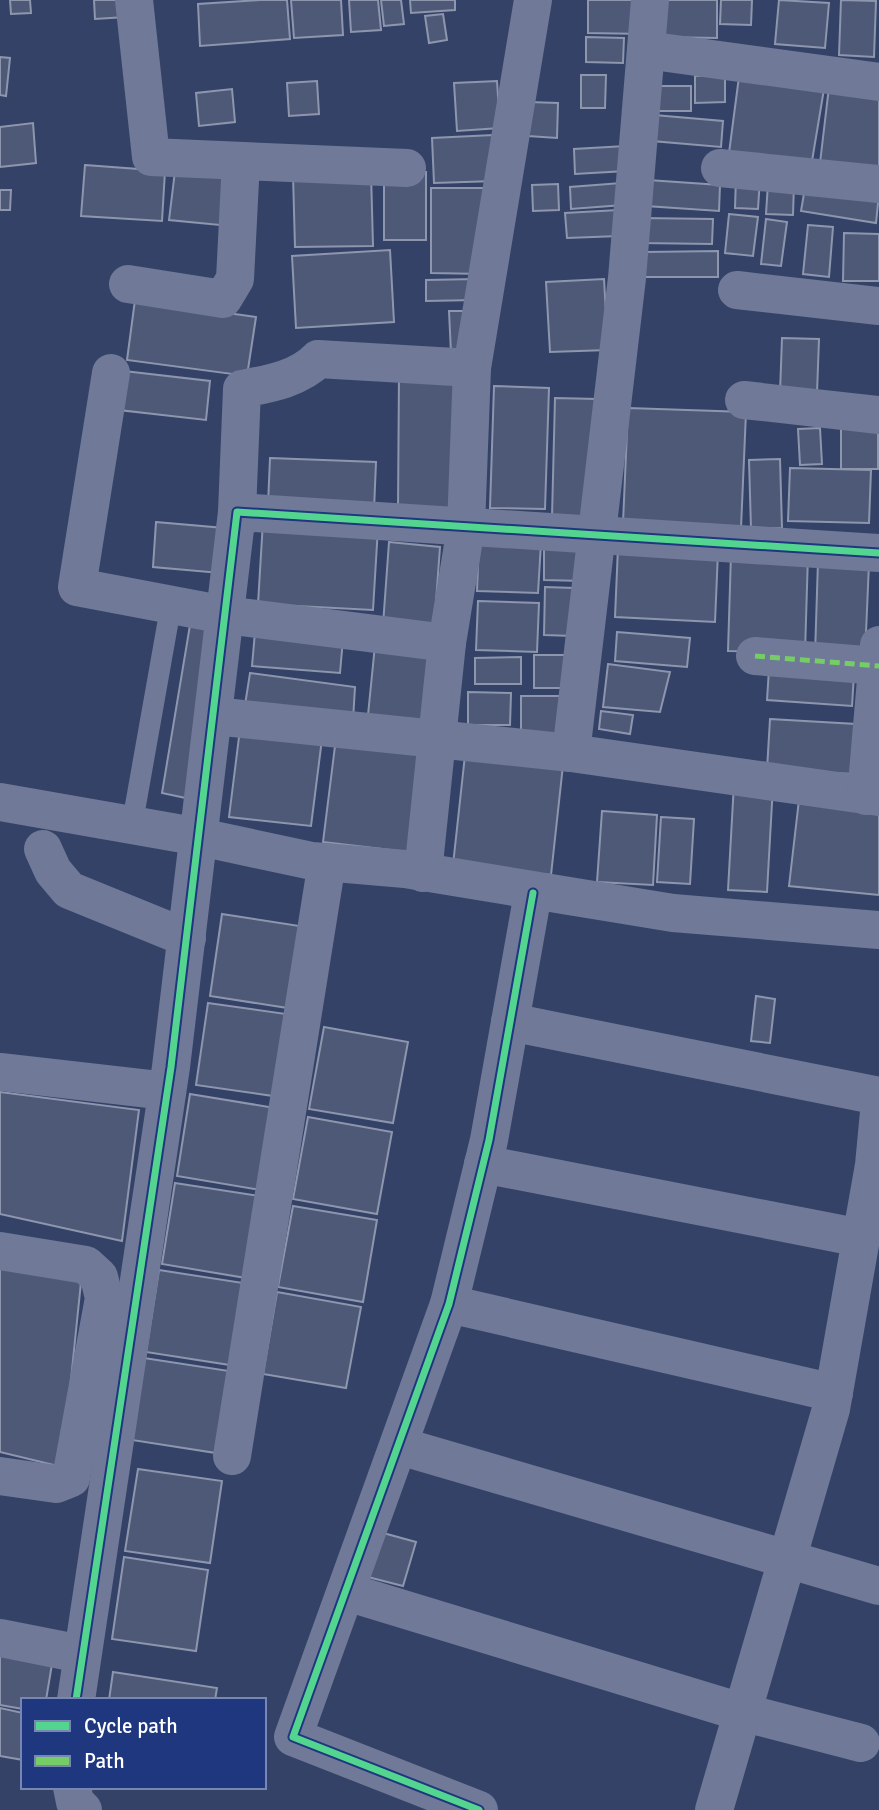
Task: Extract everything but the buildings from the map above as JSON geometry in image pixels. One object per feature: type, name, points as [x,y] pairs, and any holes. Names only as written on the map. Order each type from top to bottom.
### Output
[{"type":"street","points":[[134,0],[151,157],[407,168]]},
{"type":"street","points":[[423,873],[447,643],[466,527],[472,368],[533,0]]},
{"type":"street","points":[[571,752],[626,278],[650,0]]},
{"type":"street","points":[[646,50],[879,82]]},
{"type":"street","points":[[128,284],[223,299],[235,279],[241,161]]},
{"type":"street","points":[[720,168],[879,184]]},
{"type":"street","points":[[737,290],[879,306]]},
{"type":"street","points":[[76,1698],[167,1091],[200,837],[237,512],[242,389],[271,383],[308,370],[318,359],[472,368]]},
{"type":"street","points":[[111,373],[77,587],[225,615],[447,643]]},
{"type":"street","points":[[744,400],[879,415]]},
{"type":"street","points":[[237,512],[879,553]]},
{"type":"street","points":[[214,716],[571,752],[872,796],[878,659],[755,656]]},
{"type":"street","points":[[0,802],[327,862],[423,873],[533,893],[673,913],[879,930]]},
{"type":"street","points":[[43,849],[53,871],[69,890],[187,938]]},
{"type":"street","points":[[232,1456],[327,862]]},
{"type":"street","points":[[479,1810],[293,1737],[449,1304],[483,1164],[533,893]]},
{"type":"street","points":[[510,1022],[879,1096]]},
{"type":"street","points":[[0,1072],[167,1091]]},
{"type":"street","points":[[714,1810],[834,1393],[861,1238],[879,1112]]},
{"type":"street","points":[[483,1164],[861,1238]]},
{"type":"street","points":[[0,1251],[86,1265],[99,1277],[104,1298],[71,1478],[56,1484],[0,1476]]},
{"type":"street","points":[[449,1304],[834,1393]]},
{"type":"street","points":[[400,1446],[879,1587]]},
{"type":"street","points":[[347,1592],[741,1712],[861,1743]]},
{"type":"street","points":[[0,1638],[81,1654]]},
{"type":"street","points":[[72,1789],[75,1802],[83,1810]]},
{"type":"lane","points":[[132,825],[168,622]]},
{"type":"marked path","points":[[755,656],[879,666]]},
{"type":"cycle path","points":[[76,1698],[171,1067],[237,512],[879,553]]},
{"type":"cycle path","points":[[479,1810],[293,1737],[449,1304],[489,1140],[533,893]]}]
